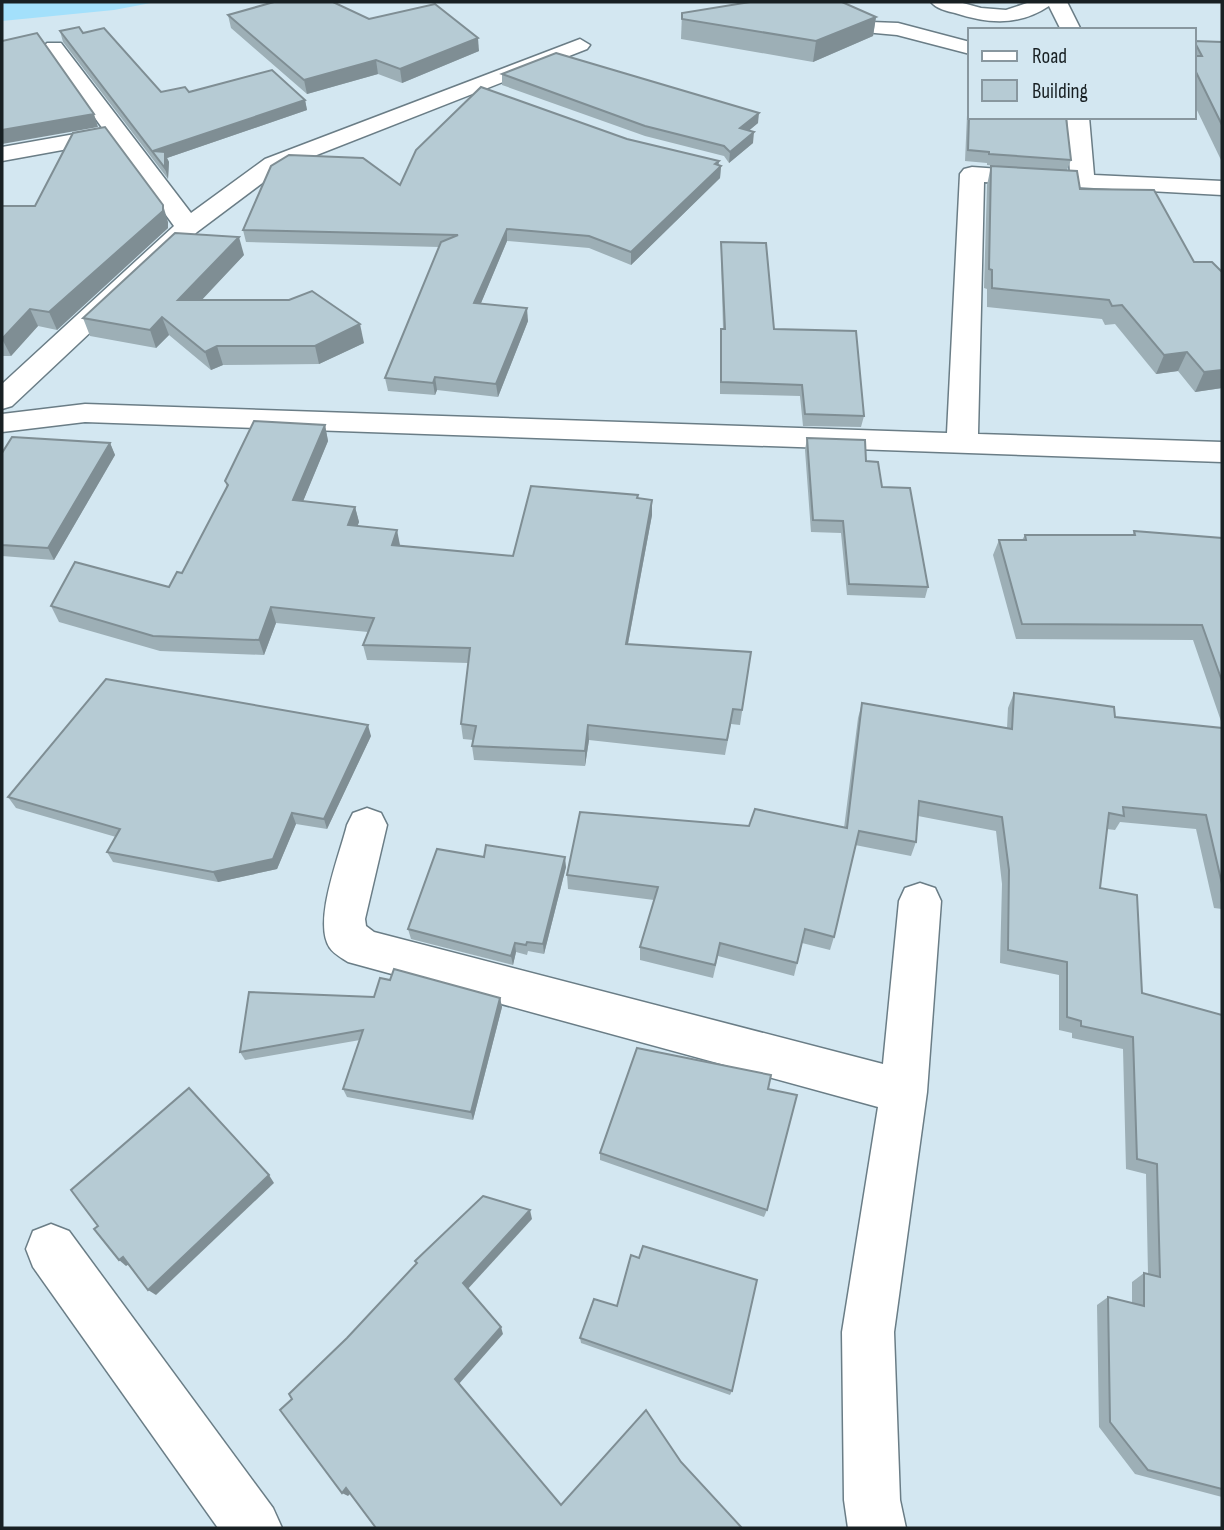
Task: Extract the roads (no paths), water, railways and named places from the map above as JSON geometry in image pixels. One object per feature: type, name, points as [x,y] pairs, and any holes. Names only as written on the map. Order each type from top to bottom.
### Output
[{"type":"street","points":[[941,2],[1009,24],[1043,2]]},
{"type":"street","points":[[1057,2],[1070,28]]},
{"type":"street","points":[[872,28],[898,30],[968,48]]},
{"type":"street","points":[[2,400],[188,227],[274,163],[580,45]]},
{"type":"street","points":[[54,47],[188,227]]},
{"type":"street","points":[[476,86],[502,95]]},
{"type":"street","points":[[1078,119],[1082,182]]},
{"type":"street","points":[[2,154],[118,132]]},
{"type":"street","points":[[962,444],[972,174],[1222,188]]},
{"type":"street","points":[[2,423],[85,413],[1222,452]]},
{"type":"street","points":[[366,825],[344,919],[346,936],[363,948],[904,1092]]},
{"type":"street","points":[[877,1528],[872,1500],[868,1332],[904,1092],[920,901]]},
{"type":"street","points":[[51,1250],[253,1528]]}]
